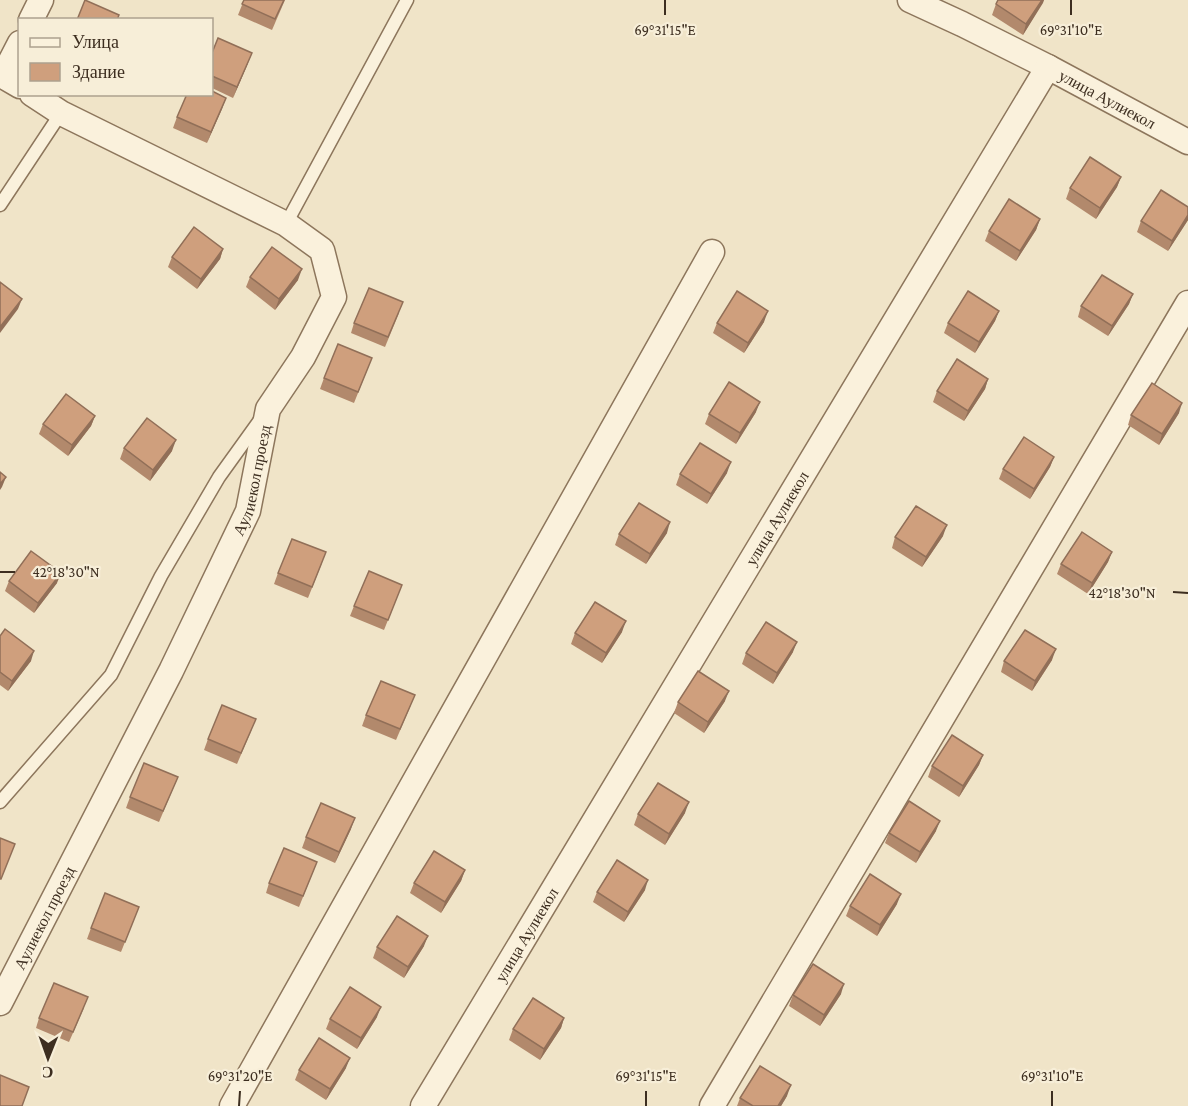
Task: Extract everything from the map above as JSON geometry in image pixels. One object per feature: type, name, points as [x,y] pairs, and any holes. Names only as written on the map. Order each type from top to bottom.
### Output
[{"type":"street","points":[[32,18],[41,0]]},
{"type":"street","points":[[910,0],[1048,67]]},
{"type":"street","points":[[7,79],[18,49]]},
{"type":"street","name":"улица Аулиекол","points":[[423,1106],[1048,67],[1188,142]]},
{"type":"street","name":"Аулиекол проезд","points":[[0,1003],[149,714],[248,512],[268,409],[303,357],[334,297],[322,250],[286,224],[61,113],[35,96]]},
{"type":"street","points":[[232,1106],[712,252]]},
{"type":"street","points":[[712,1106],[1188,303]]},
{"type":"lane","points":[[286,224],[408,0]]},
{"type":"lane","points":[[0,205],[61,113]]},
{"type":"lane","points":[[0,802],[111,675],[161,576],[219,477],[268,409]]},
{"type":"building","points":[[85,0],[119,15],[118,18],[78,18]]},
{"type":"building","points":[[244,0],[284,0],[275,19],[242,4]]},
{"type":"building","points":[[998,0],[1042,0],[1026,24],[996,4]]},
{"type":"building","points":[[218,38],[252,53],[237,87],[213,76],[213,50]]},
{"type":"building","points":[[213,92],[226,98],[211,132],[177,117],[186,96],[213,96]]},
{"type":"building","points":[[1090,157],[1121,177],[1100,208],[1070,188]]},
{"type":"building","points":[[1161,190],[1188,207],[1188,215],[1172,241],[1141,221]]},
{"type":"building","points":[[1009,199],[1040,219],[1020,251],[989,231]]},
{"type":"building","points":[[194,227],[223,249],[201,279],[172,257]]},
{"type":"building","points":[[272,247],[302,269],[279,299],[250,277]]},
{"type":"building","points":[[1102,275],[1133,294],[1112,326],[1081,306]]},
{"type":"building","points":[[0,282],[22,299],[0,327]]},
{"type":"building","points":[[369,288],[403,302],[388,337],[354,323]]},
{"type":"building","points":[[737,291],[768,311],[748,343],[717,323]]},
{"type":"building","points":[[968,291],[999,311],[979,342],[948,323]]},
{"type":"building","points":[[338,344],[372,358],[358,392],[324,378]]},
{"type":"building","points":[[957,359],[988,379],[968,411],[937,391]]},
{"type":"building","points":[[729,382],[760,402],[740,433],[709,414]]},
{"type":"building","points":[[1152,383],[1182,403],[1162,434],[1131,415]]},
{"type":"building","points":[[66,394],[95,416],[72,445],[43,424]]},
{"type":"building","points":[[147,418],[176,440],[153,470],[124,448]]},
{"type":"building","points":[[1024,437],[1054,457],[1034,489],[1003,469]]},
{"type":"building","points":[[700,443],[731,462],[711,494],[680,474]]},
{"type":"building","points":[[0,472],[6,477],[0,484]]},
{"type":"building","points":[[639,503],[670,522],[650,554],[619,534]]},
{"type":"building","points":[[916,506],[947,525],[926,557],[895,537]]},
{"type":"building","points":[[1082,532],[1112,552],[1092,583],[1061,564]]},
{"type":"building","points":[[292,539],[326,552],[312,587],[278,573]]},
{"type":"building","points":[[31,551],[61,573],[38,603],[9,581]]},
{"type":"building","points":[[369,571],[402,585],[388,620],[354,606]]},
{"type":"building","points":[[595,602],[626,621],[606,653],[575,633]]},
{"type":"building","points":[[766,622],[797,642],[777,673],[746,653]]},
{"type":"building","points":[[5,629],[34,651],[12,681],[0,672],[0,636]]},
{"type":"building","points":[[1025,630],[1056,649],[1035,681],[1004,661]]},
{"type":"building","points":[[698,671],[729,691],[708,722],[678,702]]},
{"type":"building","points":[[381,681],[415,695],[400,729],[366,715]]},
{"type":"building","points":[[222,705],[256,719],[241,753],[208,739]]},
{"type":"building","points":[[952,735],[983,755],[963,786],[932,766]]},
{"type":"building","points":[[144,763],[178,777],[163,811],[130,797]]},
{"type":"building","points":[[658,783],[689,802],[669,834],[638,814]]},
{"type":"building","points":[[909,801],[940,821],[920,852],[889,833]]},
{"type":"building","points":[[321,803],[355,818],[339,852],[306,837]]},
{"type":"building","points":[[0,838],[15,844],[1,879],[0,879]]},
{"type":"building","points":[[284,848],[317,862],[303,896],[269,883]]},
{"type":"building","points":[[434,851],[465,870],[445,902],[414,883]]},
{"type":"building","points":[[617,860],[648,880],[628,912],[597,892]]},
{"type":"building","points":[[870,874],[901,894],[880,925],[850,906]]},
{"type":"building","points":[[105,893],[139,907],[125,942],[91,928]]},
{"type":"building","points":[[397,916],[428,936],[408,967],[377,947]]},
{"type":"building","points":[[813,964],[844,984],[824,1015],[793,995]]},
{"type":"building","points":[[54,983],[88,997],[73,1032],[39,1018]]},
{"type":"building","points":[[350,987],[381,1007],[361,1038],[330,1019]]},
{"type":"building","points":[[533,998],[564,1018],[544,1049],[513,1029]]},
{"type":"building","points":[[319,1038],[350,1058],[330,1089],[299,1070]]},
{"type":"building","points":[[760,1066],[791,1085],[778,1106],[753,1106],[740,1098]]},
{"type":"building","points":[[0,1075],[29,1087],[22,1106],[0,1106]]}]
